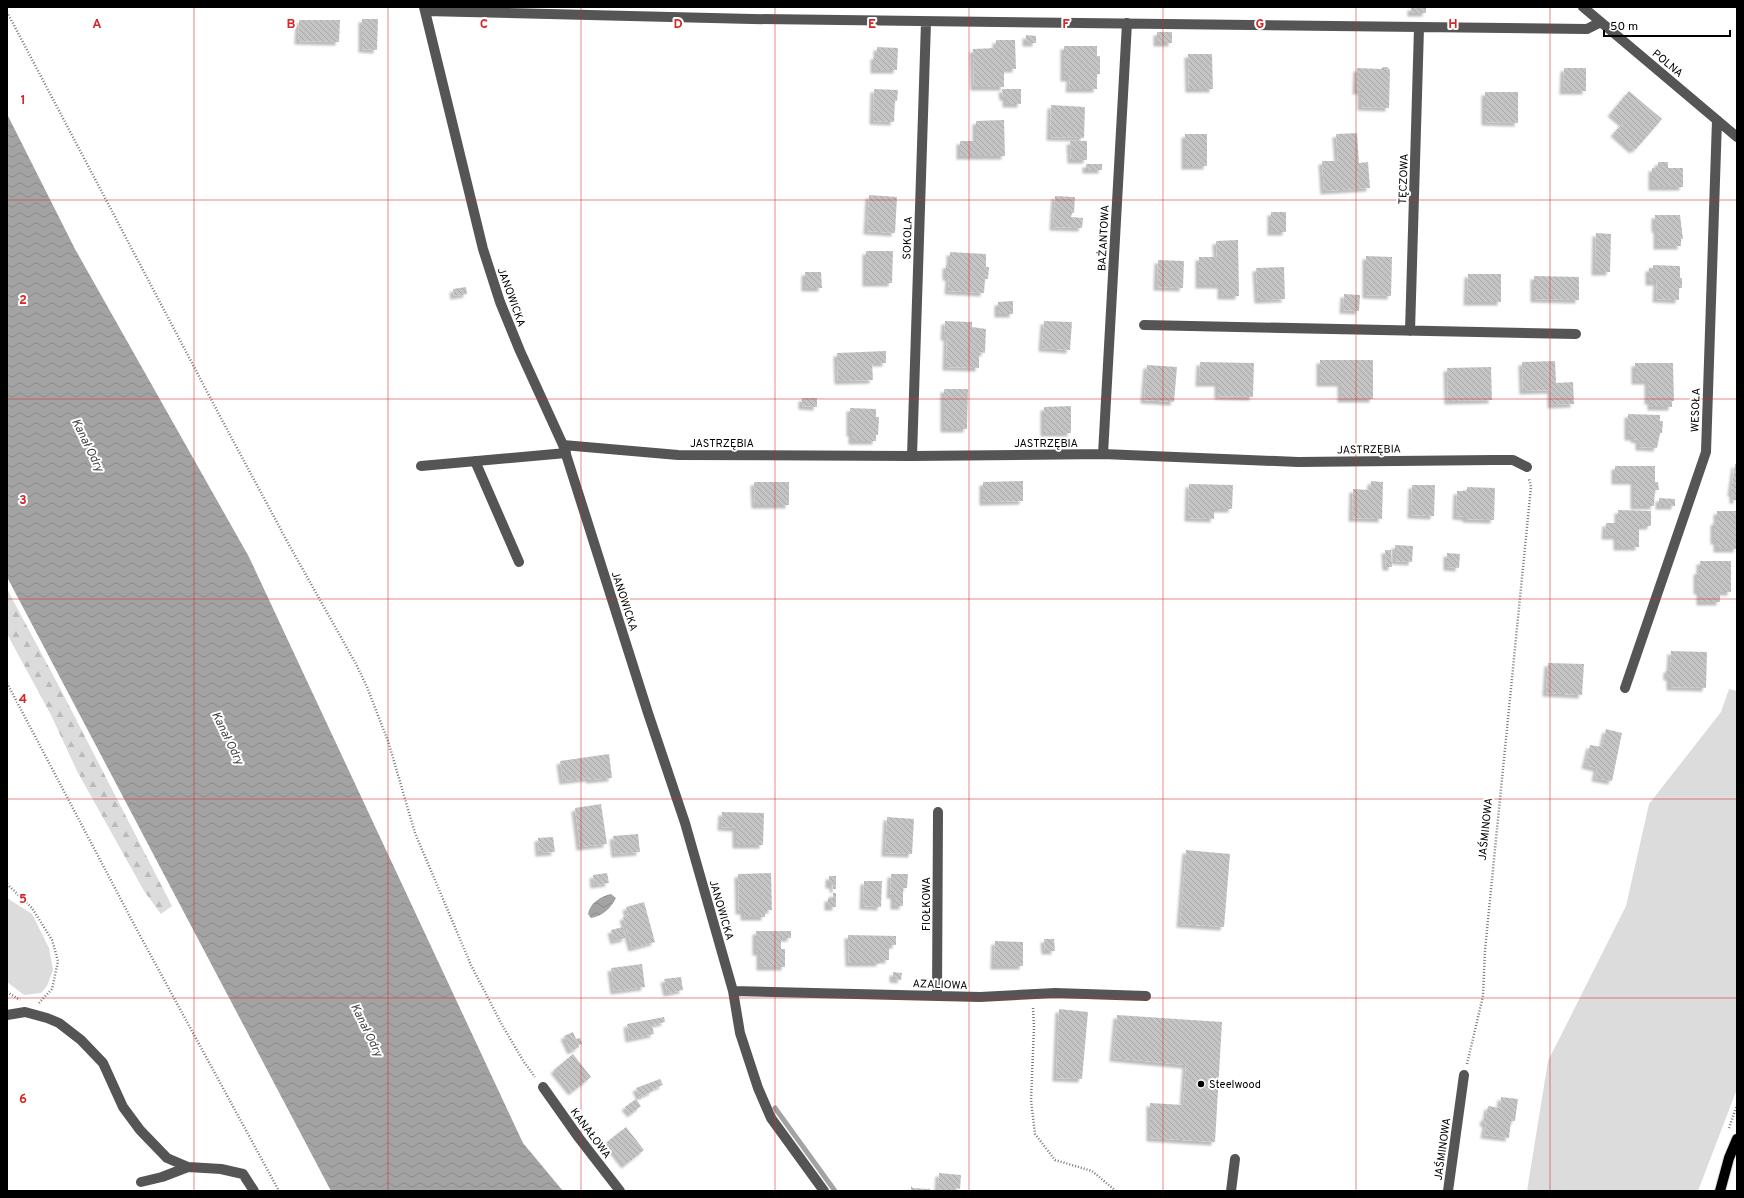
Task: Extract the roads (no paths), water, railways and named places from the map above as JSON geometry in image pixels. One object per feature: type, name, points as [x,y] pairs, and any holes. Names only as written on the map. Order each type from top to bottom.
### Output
[{"type":"main road","points":[[1720,1191],[1729,1158],[1737,1139]]},
{"type":"street","name":"POLNA","points":[[1583,7],[1737,137]]},
{"type":"street","points":[[425,9],[752,19],[1419,28],[1587,29],[1601,22]]},
{"type":"street","name":"JANOWICKA","points":[[425,9],[483,249],[495,287],[520,351],[565,449],[648,713],[685,823],[733,991],[740,1033],[758,1088],[771,1118],[824,1191]]},
{"type":"street","name":"SOKOLA","points":[[912,456],[926,22]]},
{"type":"street","name":"BAŻANTOWA","points":[[1103,454],[1127,23]]},
{"type":"street","name":"TĘCZOWA","points":[[1410,331],[1419,28]]},
{"type":"street","name":"WESOŁA","points":[[1625,688],[1706,452],[1717,120]]},
{"type":"street","points":[[1144,326],[1576,334]]},
{"type":"street","name":"JASTRZĘBIA","points":[[422,466],[475,461],[565,449],[678,455],[912,456],[1103,454],[1298,462],[1513,460],[1527,467]]},
{"type":"street","points":[[475,461],[519,562]]},
{"type":"street","name":"FIOŁKOWA","points":[[937,996],[938,812]]},
{"type":"street","name":"AZALIOWA","points":[[733,991],[980,997],[1032,993],[1146,996]]},
{"type":"street","points":[[7,1015],[25,1012],[59,1023],[81,1040],[103,1063],[123,1107],[140,1130],[167,1158],[188,1167],[220,1169],[243,1174],[254,1191]]},
{"type":"street","name":"JAŚMINOWA","points":[[1448,1191],[1464,1075]]},
{"type":"street","name":"KANAŁOWA","points":[[543,1087],[579,1138],[620,1191]]},
{"type":"street","points":[[1231,1191],[1235,1159]]},
{"type":"street","points":[[141,1182],[162,1177],[188,1167]]},
{"type":"water","name":"Kanał Odry","points":[[7,114],[75,249],[249,557],[523,1143],[563,1191],[331,1191],[7,577]]},
{"type":"water","points":[[611,894],[616,898],[612,905],[603,913],[591,918],[588,914],[594,903],[603,896]]},
{"type":"waterway","points":[[775,1108],[835,1191]]},
{"type":"place","name":"Steelwood","points":[[1201,1084]]}]
